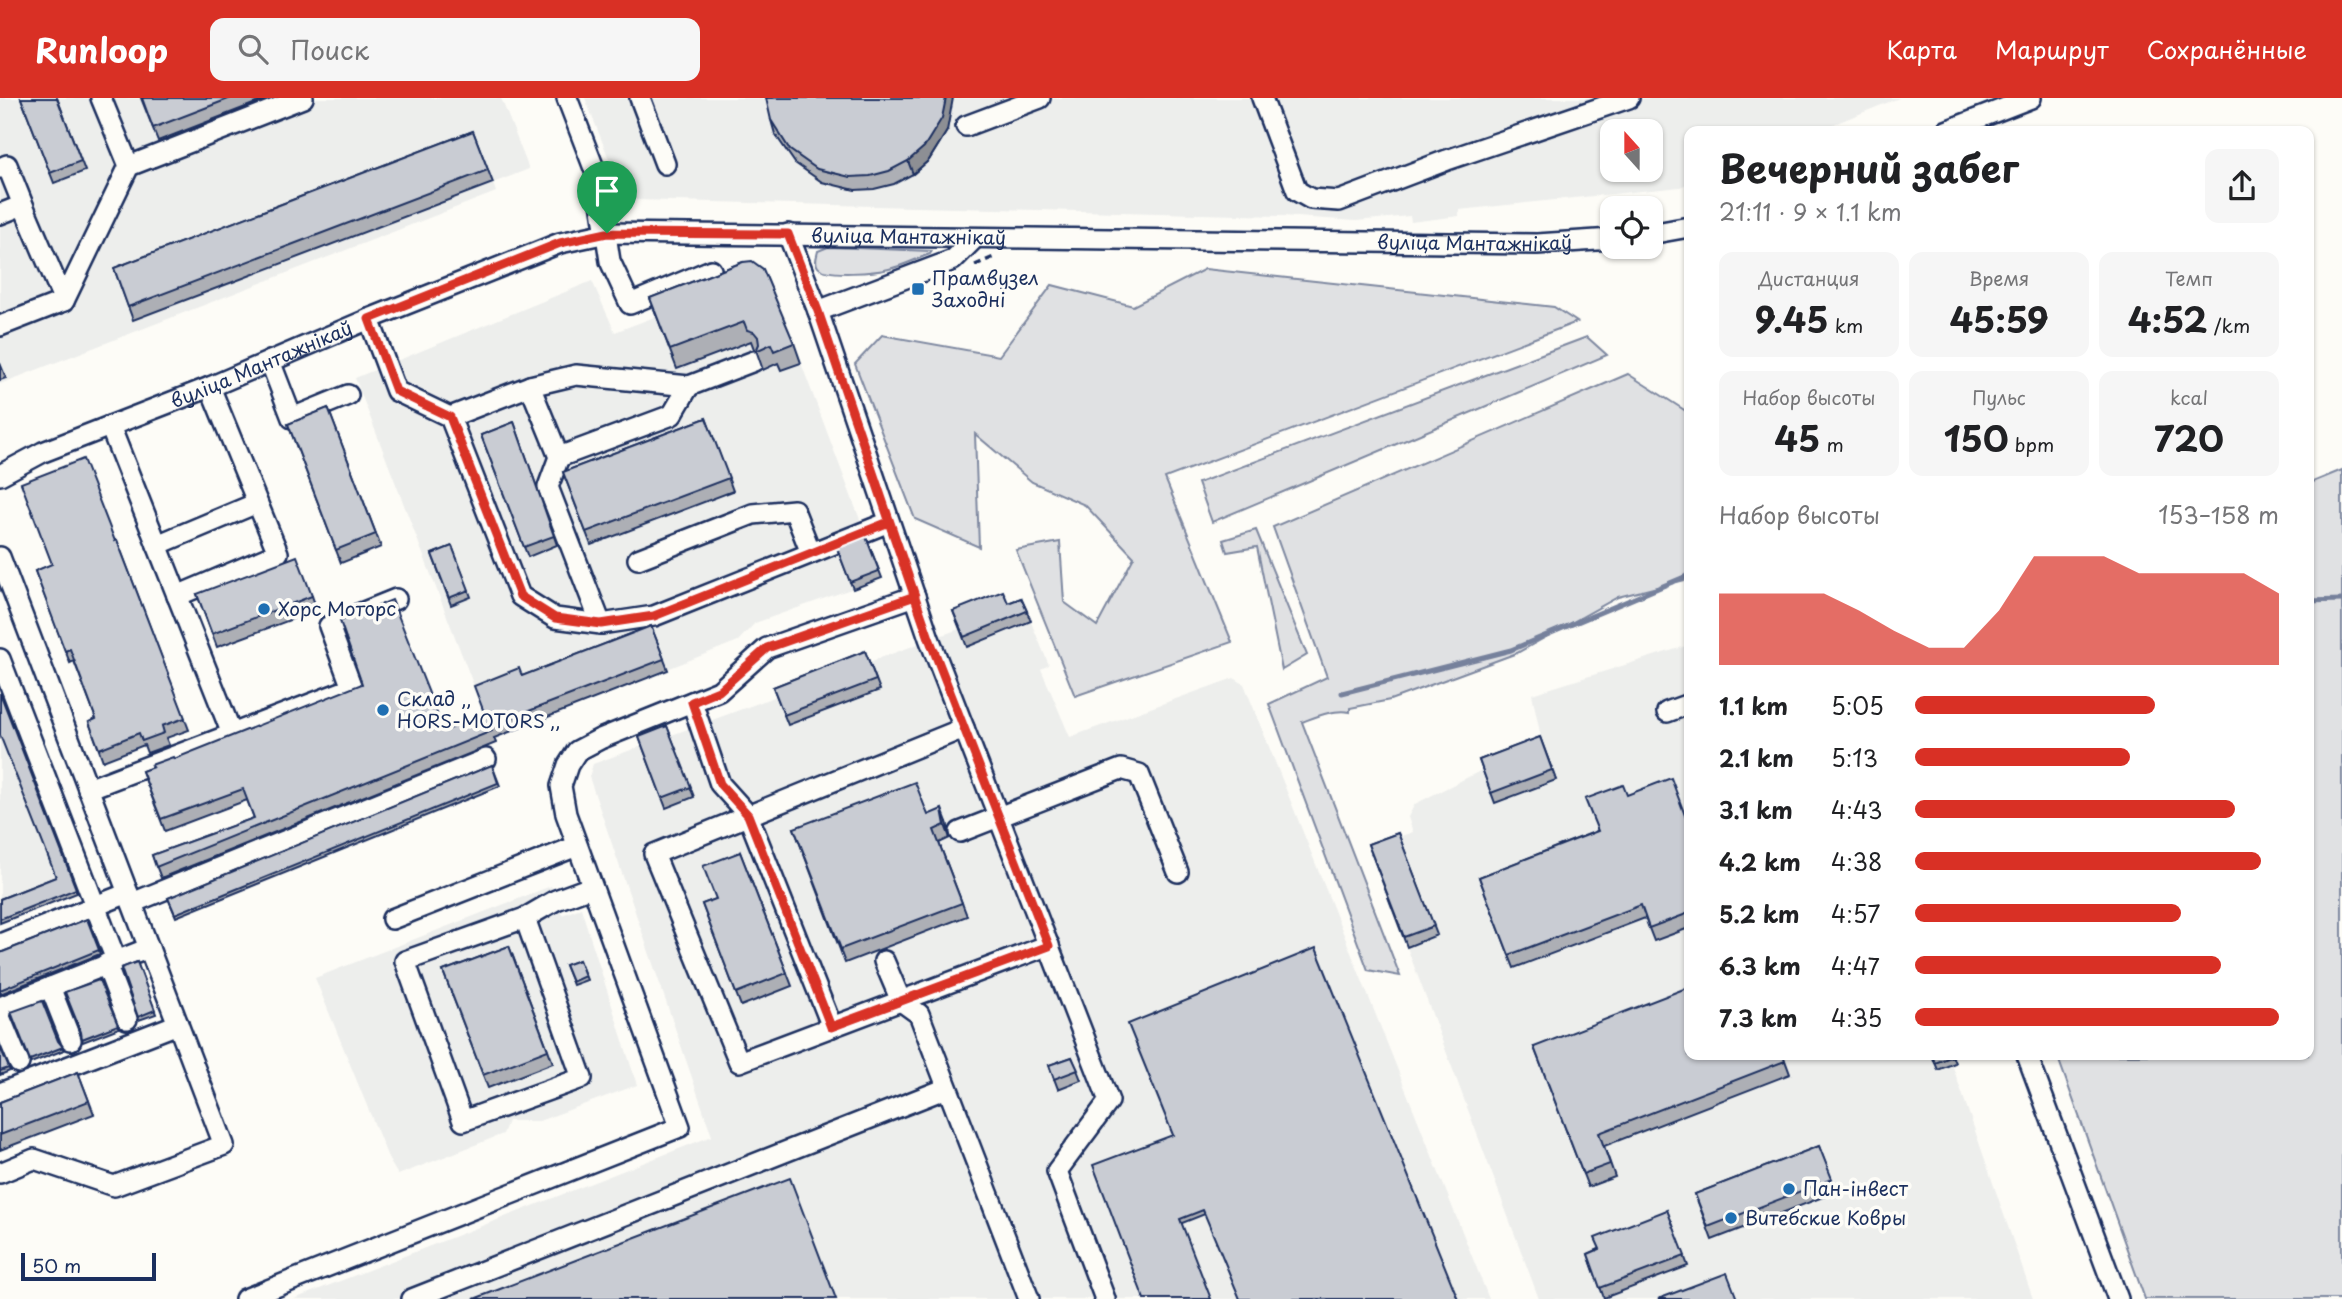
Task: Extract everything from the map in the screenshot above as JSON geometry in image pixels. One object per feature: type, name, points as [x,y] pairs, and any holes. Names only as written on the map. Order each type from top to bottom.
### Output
[{"type":"street","points":[[101,98],[129,166]]},
{"type":"street","points":[[0,326],[64,301],[129,166],[303,98]]},
{"type":"street","points":[[566,98],[597,176],[610,261],[630,304],[711,270]]},
{"type":"street","points":[[640,98],[665,164]]},
{"type":"street","points":[[966,126],[1040,98]]},
{"type":"street","points":[[1262,98],[1297,191],[1311,199],[1339,201],[1447,160],[1629,98]]},
{"type":"street","points":[[1959,126],[2031,98]]},
{"type":"street","points":[[0,168],[7,166],[64,301]]},
{"type":"street","points":[[0,214],[23,205]]},
{"type":"street","points":[[1663,232],[1684,228]]},
{"type":"street","name":"вуліца Мантажнікаў","points":[[0,475],[43,452],[210,387],[369,319],[560,243],[607,233],[1537,244],[1600,240]]},
{"type":"street","points":[[788,234],[818,311],[915,596],[1109,1101],[1057,1171],[1105,1299]]},
{"type":"street","points":[[818,311],[953,260],[974,239]]},
{"type":"street","points":[[369,319],[396,391],[450,417],[520,596],[555,618],[601,624],[654,616],[889,522]]},
{"type":"street","points":[[270,361],[292,418],[348,395]]},
{"type":"street","points":[[450,417],[530,386],[576,375],[688,386],[754,361]]},
{"type":"street","points":[[530,386],[559,457],[548,487],[601,624]]},
{"type":"street","points":[[559,457],[672,415],[688,386]]},
{"type":"street","points":[[177,596],[278,553],[210,387]]},
{"type":"street","points":[[110,426],[232,734]]},
{"type":"street","points":[[157,545],[257,503]]},
{"type":"street","points":[[638,559],[752,514],[794,510],[811,553]]},
{"type":"street","points":[[0,557],[224,1145],[114,1186],[34,1159],[0,1173]]},
{"type":"street","points":[[245,1299],[680,1127],[566,814],[561,786],[568,765],[577,751],[600,739],[719,691],[767,648],[915,596]]},
{"type":"street","points":[[88,789],[352,688],[329,626],[396,599]]},
{"type":"street","points":[[0,659],[96,905],[127,1019]]},
{"type":"street","points":[[692,702],[720,784],[748,815],[831,1027]]},
{"type":"street","points":[[1667,712],[1684,706]]},
{"type":"street","points":[[964,727],[654,854],[739,1062],[1049,946]]},
{"type":"street","points":[[0,944],[96,905],[130,898],[486,760]]},
{"type":"street","points":[[960,832],[1121,769],[1139,774],[1178,872]]},
{"type":"street","points":[[392,919],[577,846]]},
{"type":"street","points":[[525,918],[582,1078],[463,1121],[405,961],[525,918],[556,900],[591,887]]},
{"type":"street","points":[[0,1007],[149,948]]},
{"type":"street","points":[[884,961],[901,1001],[919,1014],[1029,1299]]},
{"type":"street","points":[[50,987],[71,1040]]},
{"type":"street","points":[[0,1017],[19,1063]]},
{"type":"street","points":[[0,1093],[178,1024]]},
{"type":"street","points":[[2029,1060],[2119,1299]]},
{"type":"street","points":[[412,1299],[947,1088]]},
{"type":"path","points":[[973,266],[998,255]]},
{"type":"shaded area","points":[[0,98],[501,98],[529,169],[493,183],[496,192],[0,384]]},
{"type":"shaded area","points":[[585,98],[1899,98],[1829,126],[1684,126],[1684,185],[1680,187],[1459,210],[1459,216],[1411,222],[1410,216],[1356,221],[1282,216],[635,200],[622,192]]},
{"type":"shaded area","points":[[828,247],[932,251],[889,269],[841,273],[823,270],[817,265],[818,251]]},
{"type":"shaded area","points":[[1205,269],[1554,307],[1577,322],[1165,478],[1232,642],[1075,696],[1016,550],[1060,542],[1064,602],[1097,626],[1134,557],[1085,505],[1032,482],[975,434],[979,547],[915,519],[855,364],[882,335],[999,356],[1052,285],[1133,306]]},
{"type":"shaded area","points":[[592,281],[615,332],[750,281],[801,363],[882,578],[755,623],[738,641],[494,738],[355,378]]},
{"type":"shaded area","points":[[1587,337],[1607,355],[1212,522],[1198,483]]},
{"type":"shaded area","points":[[1628,374],[1684,410],[1684,580],[1618,597],[1517,653],[1390,700],[1302,722],[1400,976],[1368,970],[1269,704],[1327,677],[1273,527]]},
{"type":"shaded area","points":[[2342,470],[2342,1299],[2145,1299],[2059,1060],[2314,1060],[2314,482]]},
{"type":"shaded area","points":[[1256,530],[1307,655],[1282,670],[1257,547],[1227,552],[1223,540]]},
{"type":"shaded area","points":[[1007,601],[1012,613],[1025,608],[1049,665],[1041,669],[1070,737],[1234,678],[1244,684],[1489,1299],[294,1299],[712,1136],[589,777],[593,764],[959,629],[957,621]]},
{"type":"shaded area","points":[[1684,647],[1684,1060],[1954,1060],[1955,1063],[1952,1064],[2033,1299],[1539,1299],[1372,854],[1395,846],[1392,839],[1413,832],[1408,817],[1415,804],[1482,770],[1543,747],[1532,694]]},
{"type":"shaded area","points":[[0,735],[58,880],[0,903]]},
{"type":"shaded area","points":[[551,886],[562,915],[581,908],[637,1085],[539,1121],[508,1121],[503,1134],[398,1175],[389,1160],[315,978]]},
{"type":"building","points":[[21,98],[57,98],[81,161],[50,173]]},
{"type":"building","points":[[142,98],[231,98],[153,128]]},
{"type":"building","points":[[766,98],[946,98],[942,118],[924,147],[908,161],[889,171],[850,177],[817,169],[790,150],[771,120]]},
{"type":"building","points":[[473,131],[488,170],[128,307],[114,268]]},
{"type":"building","points":[[752,261],[763,269],[794,343],[774,351],[771,344],[756,351],[758,337],[747,330],[744,322],[670,350],[650,298],[743,262]]},
{"type":"building","points":[[328,408],[376,534],[336,550],[288,424]]},
{"type":"building","points":[[706,418],[729,478],[586,532],[563,472]]},
{"type":"building","points":[[514,422],[554,536],[524,547],[481,435]]},
{"type":"building","points":[[83,459],[185,718],[162,726],[164,733],[142,741],[139,733],[99,749],[89,722],[96,719],[70,649],[65,651],[35,571],[52,564],[21,483]]},
{"type":"building","points":[[866,537],[879,571],[850,582],[837,548]]},
{"type":"building","points":[[452,546],[469,590],[449,598],[432,554]]},
{"type":"building","points":[[297,556],[312,596],[212,634],[197,594]]},
{"type":"building","points":[[1003,591],[1008,603],[1021,598],[1027,611],[964,637],[953,611]]},
{"type":"building","points":[[392,600],[444,731],[485,715],[474,686],[519,668],[522,676],[651,626],[664,659],[490,726],[492,731],[156,867],[152,855],[254,818],[243,789],[161,819],[142,771],[153,767],[151,765],[173,757],[174,759],[362,684],[340,621]]},
{"type":"building","points":[[865,651],[876,680],[784,715],[773,687]]},
{"type":"building","points":[[0,693],[76,889],[0,919],[0,899],[56,877],[0,735]]},
{"type":"building","points":[[667,726],[691,787],[662,798],[639,737]]},
{"type":"building","points":[[1540,737],[1552,770],[1491,793],[1479,760]]},
{"type":"building","points":[[492,765],[498,783],[175,914],[168,898]]},
{"type":"building","points":[[1671,778],[1684,813],[1684,915],[1649,928],[1641,905],[1509,955],[1479,877],[1598,831],[1585,799],[1623,785],[1627,795]]},
{"type":"building","points":[[915,782],[928,815],[942,809],[945,825],[934,830],[962,903],[841,949],[794,828]]},
{"type":"building","points":[[1398,833],[1434,926],[1404,937],[1368,844]]},
{"type":"building","points":[[740,852],[787,973],[736,993],[702,904],[716,899],[703,866]]},
{"type":"building","points":[[87,919],[99,950],[0,990],[0,953]]},
{"type":"building","points":[[509,946],[548,1050],[483,1075],[443,971]]},
{"type":"building","points":[[1316,948],[1458,1299],[1240,1299],[1203,1210],[1180,1219],[1211,1299],[1144,1299],[1093,1165],[1173,1135],[1128,1024]]},
{"type":"building","points":[[579,960],[585,976],[572,982],[565,965]]},
{"type":"building","points":[[137,962],[155,1010],[138,1017],[121,968]]},
{"type":"building","points":[[99,980],[118,1025],[82,1039],[65,992]]},
{"type":"building","points":[[1684,989],[1684,1060],[1785,1061],[1599,1133],[1610,1164],[1583,1174],[1534,1047]]},
{"type":"building","points":[[42,1001],[63,1047],[30,1060],[11,1012]]},
{"type":"building","points":[[0,1047],[9,1068],[0,1071]]},
{"type":"building","points":[[1072,1057],[1078,1070],[1054,1079],[1049,1065]]},
{"type":"building","points":[[78,1072],[89,1101],[0,1135],[0,1102]]},
{"type":"building","points":[[1819,1146],[1832,1179],[1708,1227],[1695,1194]]},
{"type":"building","points":[[790,1178],[836,1299],[474,1299]]},
{"type":"building","points":[[1667,1210],[1685,1256],[1600,1288],[1588,1254],[1600,1249],[1595,1238]]},
{"type":"building","points":[[1727,1273],[1737,1299],[1658,1299]]},
{"type":"waterway","points":[[1342,693],[1511,650],[1684,577]]},
{"type":"waterway","points":[[2314,601],[2342,600]]},
{"type":"place","name":"Прамвузел Заходні","points":[[918,289]]},
{"type":"place","name":"Хорс Моторс","points":[[264,609]]},
{"type":"place","name":"Склад ,, HORS-MOTORS ,,","points":[[383,710]]},
{"type":"place","name":"Пан-інвест","points":[[1789,1189]]},
{"type":"place","name":"Витебские Ковры","points":[[1731,1218]]},
{"type":"route","points":[[607,233],[560,243],[369,319],[396,391],[450,417],[520,596],[555,618],[601,624],[654,616],[889,522],[915,596],[929,638],[1049,946],[831,1027],[748,815],[720,784],[692,702],[719,691],[767,648],[915,596],[818,311],[788,234],[607,233]]}]
